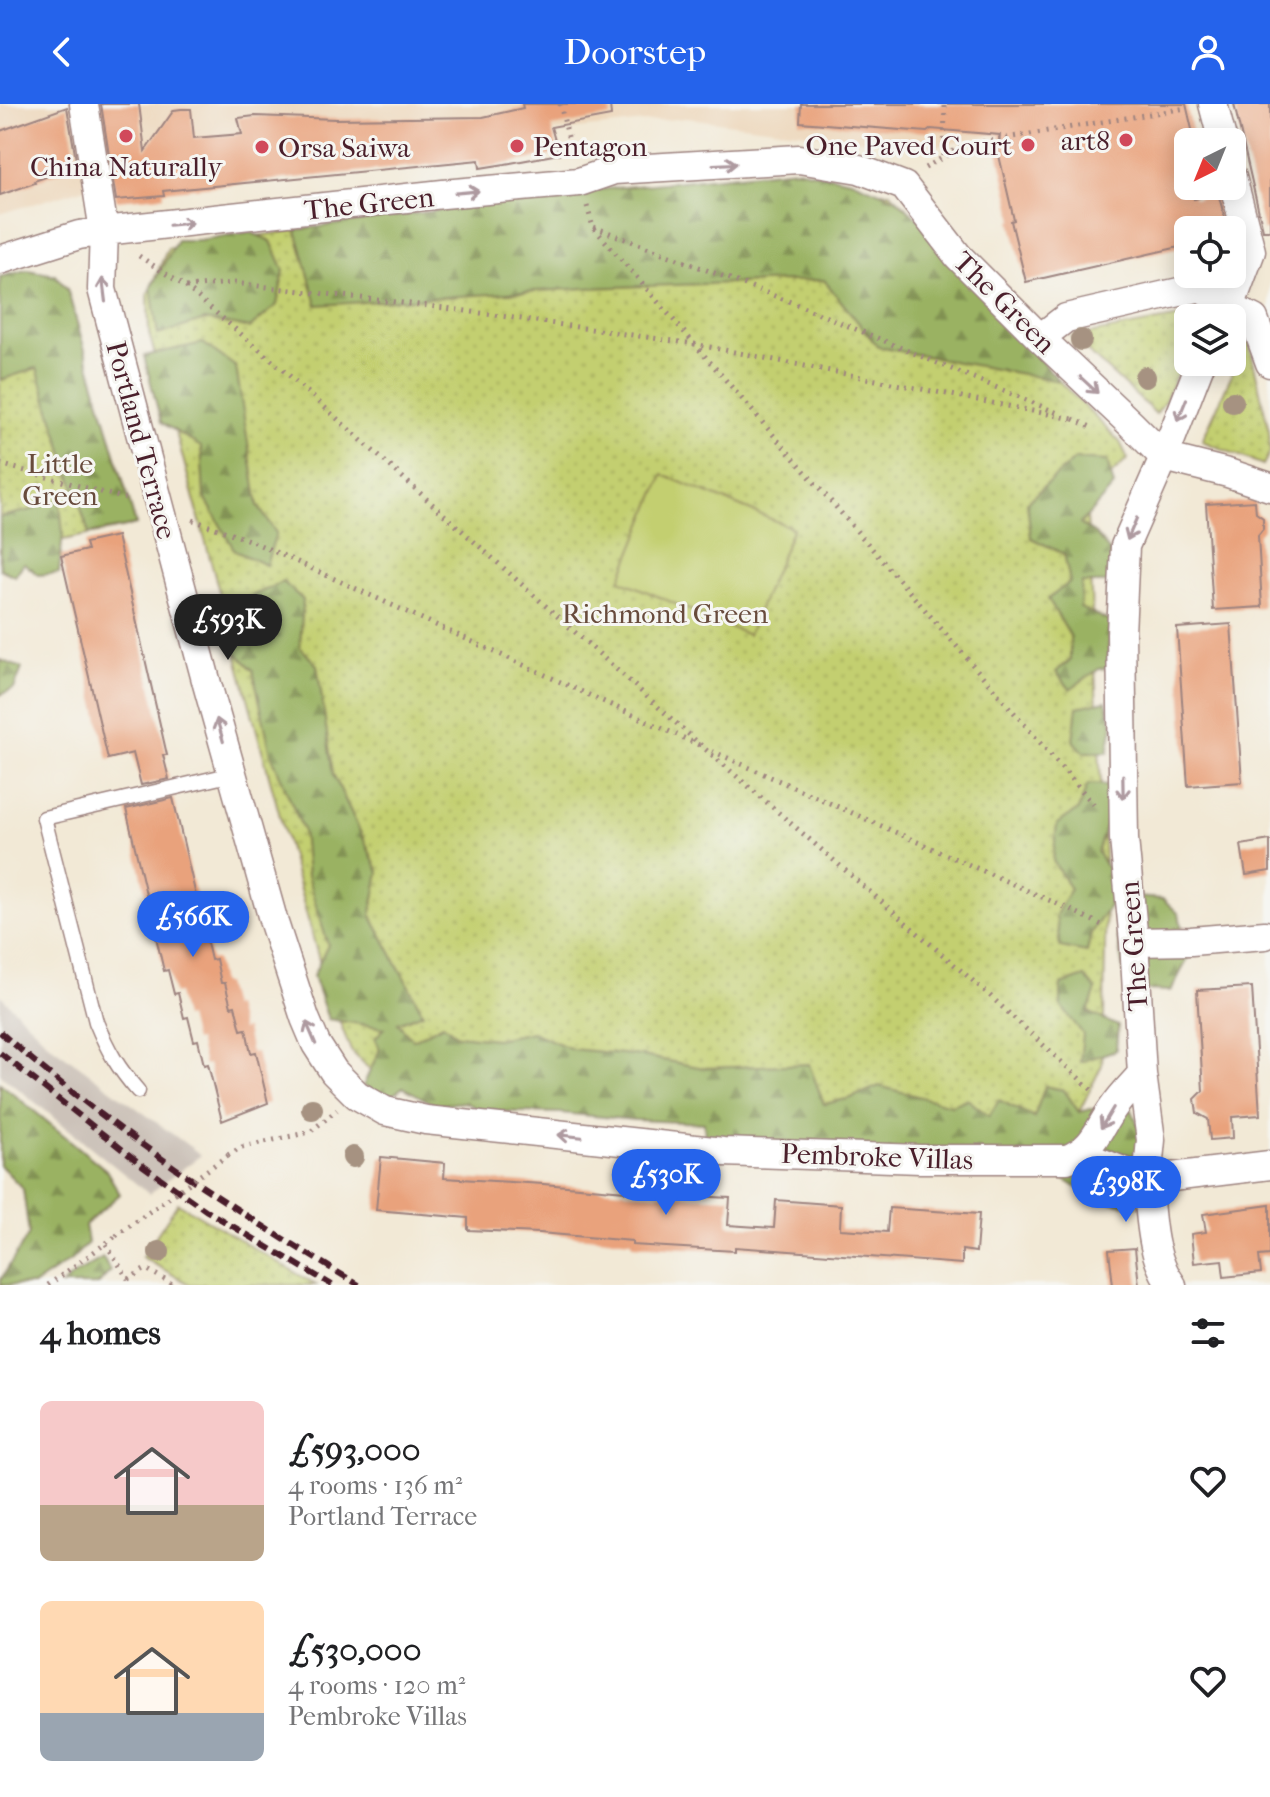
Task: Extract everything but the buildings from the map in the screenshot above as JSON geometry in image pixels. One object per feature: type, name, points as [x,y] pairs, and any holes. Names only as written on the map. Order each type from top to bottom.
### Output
[{"type":"street","name":"Portland Terrace","points":[[84,104],[104,231],[102,289],[159,508],[274,923],[305,1018],[316,1044],[334,1072],[357,1095]]},
{"type":"street","points":[[1202,105],[1215,128]]},
{"type":"street","name":"The Green","points":[[104,231],[579,182],[614,170],[799,159],[859,169],[904,186],[958,256],[1164,457],[1125,546],[1121,634],[1124,839],[1142,1074],[1151,1140],[1147,1180],[1153,1235],[1162,1272],[1172,1285]]},
{"type":"street","points":[[1230,304],[1251,251],[1238,200]]},
{"type":"street","points":[[0,260],[79,235],[104,231]]},
{"type":"street","points":[[1040,338],[1066,318],[1201,287],[1219,304]]},
{"type":"street","points":[[1246,317],[1254,319],[1270,363]]},
{"type":"street","points":[[1196,376],[1164,457],[1270,487]]},
{"type":"street","points":[[1134,942],[1265,935]]},
{"type":"street","points":[[1073,1157],[1093,1142],[1112,1109],[1142,1074]]},
{"type":"street","name":"Pembroke Villas","points":[[357,1095],[385,1111],[426,1120],[723,1152],[920,1159],[1073,1157]]},
{"type":"street","points":[[1073,1157],[1147,1180],[1270,1165]]},
{"type":"lane","points":[[138,1091],[119,1069],[96,1022],[44,818],[233,774]]},
{"type":"path","points":[[560,104],[593,227],[1124,839]]},
{"type":"path","points":[[944,157],[945,104]]},
{"type":"path","points":[[904,186],[922,169],[964,145],[1202,105]]},
{"type":"path","points":[[186,287],[233,283],[445,308],[694,344],[1073,419],[793,303],[593,227]]},
{"type":"path","points":[[104,231],[186,287],[306,391],[704,748],[987,993],[1112,1109]]},
{"type":"path","points":[[0,464],[159,508],[249,540],[704,748],[1069,909],[1134,942]]},
{"type":"path","points":[[48,1285],[228,1155],[242,1147],[310,1132],[357,1095]]},
{"type":"path","points":[[106,1244],[128,1282],[146,1269],[174,1285]]},
{"type":"shaded area","points":[[0,104],[991,104],[989,136],[927,148],[686,118],[135,173],[0,214]]},
{"type":"shaded area","points":[[0,995],[49,1044],[201,1155],[149,1194],[0,1074]]},
{"type":"green space","points":[[796,169],[851,180],[897,199],[940,239],[1059,381],[878,347],[824,280],[586,288],[317,305],[296,230],[558,194]]},
{"type":"green space","name":"Richmond Green","points":[[890,192],[940,239],[1027,346],[1120,442],[1128,459],[1099,486],[1087,517],[1106,879],[1102,1065],[1079,1112],[1049,1136],[375,1075],[351,1051],[326,986],[149,333],[148,294],[168,248],[558,194]]},
{"type":"green space","points":[[250,232],[271,241],[284,270],[277,305],[250,328],[205,320],[158,335],[151,287],[177,240]]},
{"type":"green space","name":"Little Green","points":[[27,270],[55,275],[67,289],[136,525],[0,553],[0,277]]},
{"type":"green space","points":[[27,270],[55,275],[67,289],[136,525],[89,534],[37,368],[0,380],[0,277]]},
{"type":"green space","points":[[1174,318],[1176,376],[1156,414],[1072,337]]},
{"type":"green space","points":[[1248,338],[1269,431],[1270,452],[1263,465],[1202,441],[1231,376],[1246,376]]},
{"type":"green space","points":[[203,343],[236,367],[258,506],[276,533],[266,565],[235,551],[204,496],[201,447],[161,422],[144,356]]},
{"type":"green space","points":[[1075,459],[1107,461],[1114,486],[1080,524],[1095,534],[1114,556],[1110,583],[1082,583],[1080,608],[1109,621],[1108,668],[1099,669],[1070,689],[1056,672],[1070,660],[1070,636],[1048,599],[1070,582],[1064,554],[1031,538],[1027,502]]},
{"type":"green space","points":[[663,475],[793,528],[748,635],[620,580]]},
{"type":"green space","points":[[50,497],[60,504],[63,533],[59,573],[38,575],[24,563],[15,576],[0,569],[0,517],[35,509]]},
{"type":"green space","points":[[283,582],[303,600],[300,647],[317,665],[333,774],[379,872],[371,915],[423,1013],[398,1023],[413,1040],[443,1024],[457,1035],[496,1039],[532,1032],[572,1049],[642,1056],[704,1068],[809,1064],[824,1104],[851,1098],[879,1086],[951,1105],[967,1099],[989,1116],[999,1100],[1034,1117],[1045,1086],[1064,1090],[1079,1112],[1090,1109],[1132,1110],[1145,1143],[1136,1206],[1099,1201],[1050,1171],[705,1138],[704,1123],[482,1111],[465,1102],[435,1105],[403,1087],[389,1098],[363,1086],[380,1049],[375,1038],[385,1028],[328,1019],[313,976],[328,945],[307,876],[303,830],[271,754],[253,670],[213,628],[238,602]]},
{"type":"green space","points":[[0,660],[22,668],[14,689],[0,695]]},
{"type":"green space","points":[[1106,701],[1113,725],[1108,752],[1084,752],[1073,740],[1077,707]]},
{"type":"green space","points":[[1088,784],[1111,785],[1113,805],[1097,852],[1118,884],[1115,897],[1091,933],[1087,952],[1060,947],[1056,915],[1070,889],[1053,861],[1057,824],[1078,810]]},
{"type":"green space","points":[[1134,897],[1163,899],[1179,914],[1188,958],[1171,991],[1145,990],[1124,975],[1117,936]]},
{"type":"green space","points":[[1085,977],[1096,990],[1088,1012],[1118,1026],[1116,1050],[1080,1062],[1083,1034],[1061,1006],[1061,985]]},
{"type":"green space","points":[[0,1083],[106,1170],[120,1194],[85,1225],[88,1243],[71,1260],[33,1285],[1,1285],[1,1279],[29,1234],[23,1189],[0,1165]]},
{"type":"green space","points":[[178,1203],[316,1285],[191,1285],[142,1257]]},
{"type":"green space","points":[[103,1258],[110,1271],[98,1285],[62,1285],[75,1274]]},
{"type":"railway","points":[[0,1032],[85,1102],[174,1167],[359,1285]]},
{"type":"railway","points":[[0,1053],[142,1165],[207,1211],[332,1285]]},
{"type":"place","name":"China Naturally","points":[[126,136]]},
{"type":"place","name":"art8","points":[[1126,140]]},
{"type":"place","name":"One Paved Court","points":[[1028,145]]},
{"type":"place","name":"Pentagon","points":[[517,146]]},
{"type":"place","name":"Orsa Saiwa","points":[[262,147]]}]
